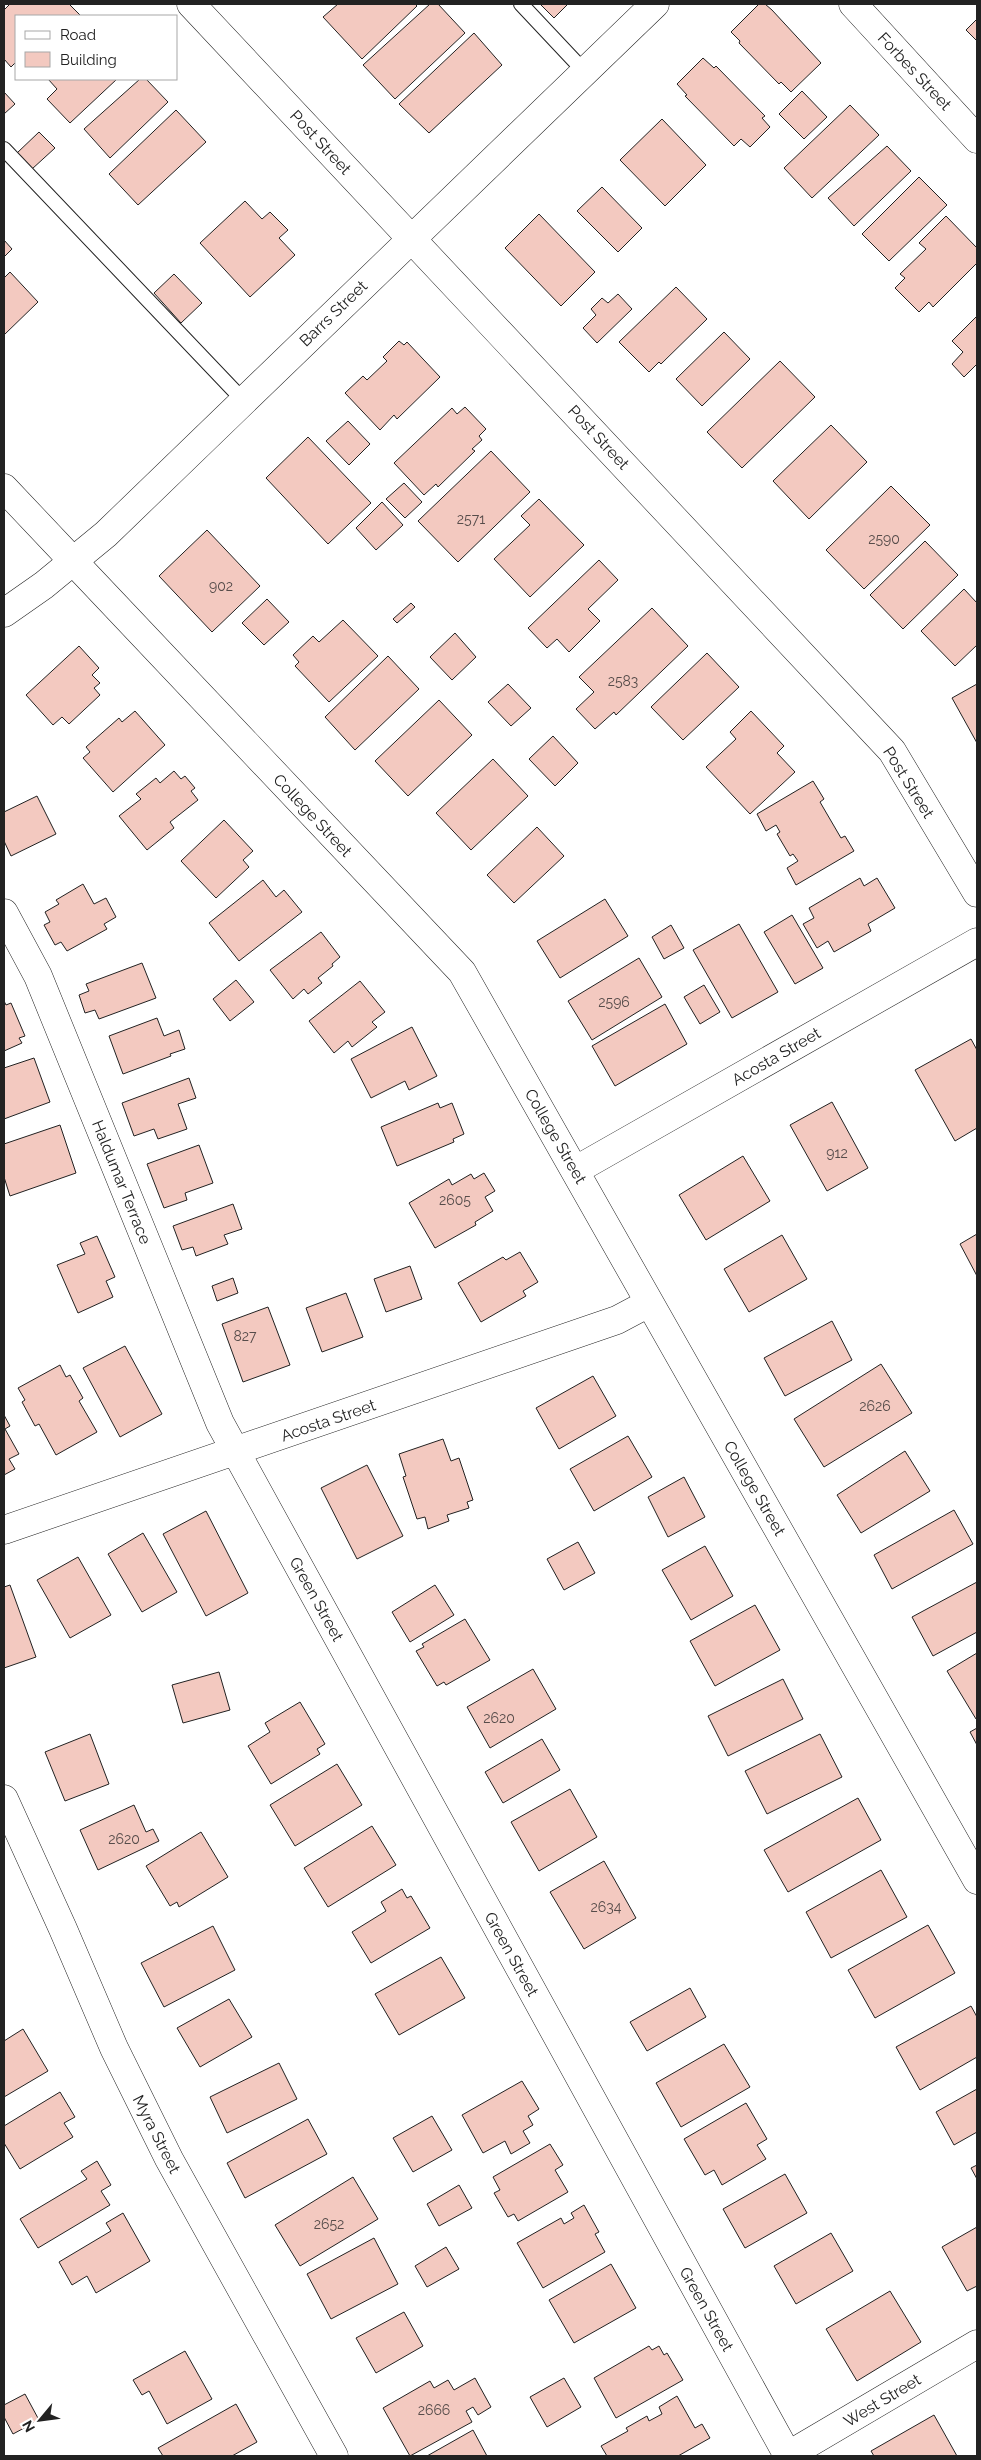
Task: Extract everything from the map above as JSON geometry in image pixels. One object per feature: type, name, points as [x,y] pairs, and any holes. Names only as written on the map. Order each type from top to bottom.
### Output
[{"type":"street","name":"Post Street","points":[[191,4],[892,751],[977,893]]},
{"type":"street","name":"Barrs Street","points":[[4,613],[44,585],[106,534],[655,4]]},
{"type":"street","name":"Forbes Street","points":[[853,4],[977,139]]},
{"type":"street","name":"College Street","points":[[4,488],[462,972],[977,1880]]},
{"type":"street","name":"Haldumar Terrace","points":[[4,914],[38,976],[220,1423],[235,1452]]},
{"type":"street","name":"Acosta Street","points":[[576,1170],[977,942]]},
{"type":"street","name":"Acosta Street","points":[[4,1530],[617,1320],[650,1303]]},
{"type":"street","name":"Green Street","points":[[235,1452],[788,2456]]},
{"type":"street","name":"Myra Street","points":[[4,1799],[63,1928],[106,2031],[169,2159],[334,2456]]},
{"type":"street","name":"West Street","points":[[788,2456],[977,2344]]},
{"type":"lane","points":[[522,4],[584,71]]},
{"type":"lane","points":[[4,149],[243,400]]},
{"type":"building","points":[[10,4],[69,4],[80,15],[15,15],[15,63],[11,67],[4,59],[4,10]]},
{"type":"building","points":[[338,4],[415,4],[417,6],[362,59],[323,17]]},
{"type":"building","points":[[430,4],[438,4],[465,33],[395,99],[363,65]]},
{"type":"building","points":[[540,4],[568,4],[554,18]]},
{"type":"building","points":[[759,4],[765,4],[772,10],[821,63],[791,92],[781,82],[779,84],[739,43],[740,41],[731,32]]},
{"type":"building","points":[[977,19],[977,41],[966,30]]},
{"type":"building","points":[[474,33],[502,65],[429,133],[399,104]]},
{"type":"building","points":[[703,58],[714,68],[716,66],[765,116],[762,118],[770,127],[750,147],[741,139],[734,146],[685,96],[687,95],[677,84]]},
{"type":"building","points":[[49,80],[116,80],[70,123],[47,99],[57,89]]},
{"type":"building","points":[[139,80],[147,80],[168,102],[110,158],[84,129]]},
{"type":"building","points":[[802,91],[827,117],[804,139],[779,114]]},
{"type":"building","points":[[4,92],[15,104],[4,114]]},
{"type":"building","points":[[850,105],[879,135],[812,198],[784,168]]},
{"type":"building","points":[[176,110],[206,142],[138,205],[109,174]]},
{"type":"building","points":[[662,119],[706,165],[665,206],[620,160]]},
{"type":"building","points":[[39,132],[55,148],[32,169],[17,153]]},
{"type":"building","points":[[887,146],[911,171],[854,226],[828,198]]},
{"type":"building","points":[[919,177],[947,205],[889,261],[862,234]]},
{"type":"building","points":[[602,187],[642,228],[618,252],[577,211]]},
{"type":"building","points":[[245,201],[262,219],[270,212],[288,230],[279,238],[295,255],[250,297],[200,243]]},
{"type":"building","points":[[539,214],[595,272],[561,306],[505,248]]},
{"type":"building","points":[[946,216],[977,248],[977,263],[933,307],[929,302],[919,312],[895,288],[905,278],[900,274],[926,249],[919,243]]},
{"type":"building","points":[[4,240],[12,249],[4,257]]},
{"type":"building","points":[[10,272],[38,302],[4,335],[4,278]]},
{"type":"building","points":[[174,274],[202,303],[181,323],[154,293]]},
{"type":"building","points":[[676,287],[707,319],[661,364],[659,362],[649,372],[619,342]]},
{"type":"building","points":[[618,294],[632,309],[597,343],[583,328],[596,315],[591,309],[602,298],[608,303]]},
{"type":"building","points":[[977,316],[977,367],[976,365],[964,377],[952,364],[963,352],[952,341]]},
{"type":"building","points":[[724,332],[750,359],[702,406],[676,379]]},
{"type":"building","points":[[399,341],[404,345],[407,342],[440,377],[397,419],[394,415],[380,430],[345,393],[363,376],[367,380],[387,361],[383,357]]},
{"type":"building","points":[[780,361],[815,397],[742,468],[707,432]]},
{"type":"building","points":[[465,407],[486,429],[479,436],[482,440],[472,449],[475,451],[438,487],[436,484],[424,495],[394,463],[452,408],[457,414]]},
{"type":"building","points":[[348,421],[370,444],[349,465],[326,441]]},
{"type":"building","points":[[831,425],[867,462],[809,519],[773,481]]},
{"type":"building","points":[[308,437],[371,503],[328,544],[266,478]]},
{"type":"building","points":[[491,451],[530,492],[458,562],[418,521]]},
{"type":"building","points":[[404,483],[422,502],[405,518],[386,499]]},
{"type":"building","points":[[891,486],[930,525],[864,589],[826,550]]},
{"type":"building","points":[[539,499],[584,545],[530,597],[494,559],[530,525],[521,516]]},
{"type":"building","points":[[382,502],[403,525],[376,550],[356,528]]},
{"type":"building","points":[[207,530],[260,586],[212,632],[159,576]]},
{"type":"building","points":[[925,541],[958,575],[903,629],[870,595]]},
{"type":"building","points":[[599,560],[618,580],[588,609],[600,621],[569,652],[557,639],[547,648],[528,628]]},
{"type":"building","points":[[964,589],[977,603],[977,645],[955,666],[921,631]]},
{"type":"building","points":[[267,599],[289,622],[264,645],[242,623]]},
{"type":"building","points":[[411,603],[415,607],[397,623],[393,619]]},
{"type":"building","points":[[652,608],[688,646],[616,715],[614,712],[595,729],[576,709],[594,692],[579,677]]},
{"type":"building","points":[[343,620],[378,656],[329,702],[295,666],[299,662],[293,655],[313,636],[319,642]]},
{"type":"building","points":[[455,633],[476,657],[452,680],[430,657]]},
{"type":"building","points":[[79,646],[99,668],[92,675],[100,683],[94,688],[100,695],[69,724],[62,717],[53,725],[26,695]]},
{"type":"building","points":[[707,653],[739,687],[683,740],[651,707]]},
{"type":"building","points":[[388,656],[419,689],[355,750],[325,717]]},
{"type":"building","points":[[508,684],[531,708],[511,726],[488,702]]},
{"type":"building","points":[[977,684],[977,743],[952,698]]},
{"type":"building","points":[[439,700],[472,735],[408,796],[375,761]]},
{"type":"building","points":[[135,711],[165,745],[113,792],[83,758],[90,752],[86,747],[119,718],[122,722]]},
{"type":"building","points":[[751,711],[784,746],[777,753],[795,772],[750,814],[706,767],[736,739],[730,732]]},
{"type":"building","points":[[553,736],[578,763],[555,786],[529,759]]},
{"type":"building","points":[[493,759],[528,796],[471,850],[436,813]]},
{"type":"building","points":[[174,771],[181,779],[185,776],[195,788],[191,791],[198,800],[170,822],[174,828],[147,850],[119,816],[141,799],[136,794],[156,778],[160,783]]},
{"type":"building","points":[[813,781],[824,799],[820,802],[841,838],[845,836],[854,851],[796,885],[787,868],[798,861],[793,854],[790,856],[777,834],[780,832],[776,825],[766,831],[757,814]]},
{"type":"building","points":[[37,796],[56,834],[11,856],[4,841],[4,812]]},
{"type":"building","points":[[224,820],[253,851],[243,860],[249,867],[216,898],[181,861]]},
{"type":"building","points":[[537,827],[564,856],[514,903],[487,875]]},
{"type":"building","points":[[860,878],[864,886],[877,878],[895,908],[868,924],[871,931],[834,952],[828,941],[817,948],[803,924],[814,918],[809,908]]},
{"type":"building","points":[[263,880],[276,897],[284,890],[302,912],[239,961],[209,923]]},
{"type":"building","points":[[83,884],[94,904],[106,898],[116,917],[104,924],[107,929],[67,951],[61,942],[55,945],[44,925],[50,922],[45,912],[59,904],[56,900]]},
{"type":"building","points":[[605,899],[628,936],[560,978],[537,941]]},
{"type":"building","points":[[792,915],[823,968],[795,984],[764,932]]},
{"type":"building","points":[[739,924],[778,992],[732,1018],[693,950]]},
{"type":"building","points":[[671,925],[684,948],[664,959],[652,937]]},
{"type":"building","points":[[321,932],[340,957],[332,964],[333,966],[318,978],[322,983],[308,994],[304,989],[293,999],[270,970]]},
{"type":"building","points":[[639,958],[662,997],[592,1040],[568,1001]]},
{"type":"building","points":[[142,963],[156,998],[99,1019],[95,1010],[85,1013],[79,995],[89,991],[86,984]]},
{"type":"building","points":[[236,980],[254,1002],[230,1021],[213,999]]},
{"type":"building","points":[[360,981],[385,1012],[372,1022],[377,1027],[352,1047],[348,1041],[334,1053],[309,1021]]},
{"type":"building","points":[[704,985],[720,1012],[700,1024],[684,997]]},
{"type":"building","points":[[4,1001],[6,1005],[11,1003],[25,1036],[19,1038],[22,1043],[4,1051]]},
{"type":"building","points":[[665,1004],[687,1044],[615,1086],[592,1046]]},
{"type":"building","points":[[157,1018],[164,1036],[179,1030],[185,1049],[123,1074],[109,1036]]},
{"type":"building","points":[[412,1027],[437,1076],[409,1090],[405,1081],[371,1098],[351,1059]]},
{"type":"building","points":[[971,1039],[977,1050],[977,1128],[955,1141],[915,1070]]},
{"type":"building","points":[[34,1058],[50,1102],[4,1119],[4,1068]]},
{"type":"building","points":[[189,1078],[196,1098],[178,1104],[187,1129],[158,1139],[154,1129],[134,1136],[122,1103]]},
{"type":"building","points":[[832,1102],[868,1168],[827,1191],[790,1125]]},
{"type":"building","points":[[438,1103],[440,1108],[452,1103],[464,1134],[453,1139],[454,1142],[397,1166],[381,1127]]},
{"type":"building","points":[[60,1125],[76,1173],[10,1196],[4,1177],[4,1144]]},
{"type":"building","points":[[199,1145],[213,1183],[185,1193],[187,1200],[164,1208],[147,1164]]},
{"type":"building","points":[[743,1156],[770,1201],[706,1240],[679,1195]]},
{"type":"building","points":[[484,1173],[495,1191],[485,1197],[493,1211],[475,1222],[476,1225],[435,1248],[409,1203],[449,1179],[452,1185],[471,1174],[474,1179]]},
{"type":"building","points":[[233,1204],[242,1229],[224,1235],[228,1244],[196,1256],[193,1247],[182,1250],[173,1226]]},
{"type":"building","points":[[977,1234],[977,1276],[960,1244]]},
{"type":"building","points":[[782,1235],[807,1279],[749,1312],[724,1269]]},
{"type":"building","points":[[97,1236],[115,1277],[106,1281],[113,1297],[78,1313],[57,1265],[85,1254],[80,1243]]},
{"type":"building","points":[[520,1252],[538,1282],[523,1291],[526,1296],[481,1322],[458,1283],[503,1257],[506,1260]]},
{"type":"building","points":[[410,1266],[422,1299],[386,1312],[374,1279]]},
{"type":"building","points":[[233,1278],[238,1293],[217,1301],[212,1286]]},
{"type":"building","points":[[346,1293],[363,1337],[322,1352],[306,1308]]},
{"type":"building","points":[[268,1307],[290,1365],[243,1382],[222,1324]]},
{"type":"building","points":[[832,1321],[852,1360],[785,1396],[764,1358]]},
{"type":"building","points":[[125,1346],[162,1414],[120,1437],[83,1368]]},
{"type":"building","points":[[881,1364],[912,1413],[824,1467],[794,1419]]},
{"type":"building","points":[[60,1365],[66,1377],[70,1375],[83,1398],[79,1401],[97,1432],[56,1455],[39,1424],[35,1426],[22,1402],[25,1400],[18,1388]]},
{"type":"building","points":[[593,1376],[616,1416],[559,1449],[536,1408]]},
{"type":"building","points":[[4,1415],[10,1426],[5,1429],[19,1454],[9,1459],[15,1469],[4,1475]]},
{"type":"building","points":[[628,1436],[652,1477],[594,1511],[570,1469]]},
{"type":"building","points":[[443,1439],[451,1461],[459,1458],[473,1500],[467,1502],[469,1508],[447,1515],[449,1521],[428,1529],[425,1517],[417,1519],[403,1477],[406,1476],[399,1454]]},
{"type":"building","points":[[905,1451],[930,1491],[861,1533],[837,1495]]},
{"type":"building","points":[[367,1465],[403,1536],[357,1559],[321,1488]]},
{"type":"building","points":[[684,1477],[705,1517],[668,1537],[648,1497]]},
{"type":"building","points":[[954,1510],[973,1544],[892,1589],[874,1555]]},
{"type":"building","points":[[206,1511],[248,1593],[206,1616],[163,1534]]},
{"type":"building","points":[[143,1533],[177,1592],[142,1612],[108,1554]]},
{"type":"building","points":[[578,1542],[595,1573],[564,1590],[547,1559]]},
{"type":"building","points":[[705,1546],[733,1596],[691,1620],[662,1570]]},
{"type":"building","points":[[78,1557],[111,1615],[70,1638],[37,1580]]},
{"type":"building","points":[[977,1582],[977,1632],[933,1656],[912,1617]]},
{"type":"building","points":[[10,1585],[36,1657],[4,1668],[4,1587]]},
{"type":"building","points":[[435,1585],[454,1615],[410,1642],[392,1612]]},
{"type":"building","points":[[755,1605],[780,1650],[715,1686],[690,1641]]},
{"type":"building","points":[[465,1619],[490,1660],[446,1685],[444,1682],[437,1686],[416,1651],[424,1647],[422,1644]]},
{"type":"building","points":[[977,1653],[977,1719],[976,1719],[947,1671]]},
{"type":"building","points":[[533,1669],[556,1709],[490,1748],[467,1707]]},
{"type":"building","points":[[219,1672],[230,1710],[183,1723],[172,1685]]},
{"type":"building","points":[[783,1679],[803,1719],[728,1756],[708,1716]]},
{"type":"building","points":[[300,1702],[325,1744],[317,1749],[320,1754],[271,1784],[248,1746],[270,1732],[265,1723]]},
{"type":"building","points":[[977,1728],[977,1745],[970,1732]]},
{"type":"building","points":[[90,1734],[109,1784],[65,1801],[45,1752]]},
{"type":"building","points":[[820,1734],[842,1777],[767,1814],[745,1771]]},
{"type":"building","points":[[542,1739],[560,1770],[503,1803],[485,1772]]},
{"type":"building","points":[[337,1764],[362,1805],[295,1846],[270,1805]]},
{"type":"building","points":[[570,1789],[597,1837],[539,1871],[511,1822]]},
{"type":"building","points":[[858,1798],[881,1840],[788,1892],[764,1850]]},
{"type":"building","points":[[134,1805],[146,1832],[153,1829],[159,1841],[98,1870],[80,1830]]},
{"type":"building","points":[[372,1826],[396,1865],[328,1907],[304,1868]]},
{"type":"building","points":[[201,1832],[228,1877],[179,1907],[177,1902],[170,1906],[146,1866]]},
{"type":"building","points":[[604,1861],[636,1918],[584,1949],[550,1892]]},
{"type":"building","points":[[881,1870],[907,1917],[831,1958],[806,1912]]},
{"type":"building","points":[[402,1889],[407,1898],[411,1896],[430,1928],[371,1963],[352,1932],[386,1911],[381,1902]]},
{"type":"building","points":[[928,1925],[955,1973],[875,2018],[848,1970]]},
{"type":"building","points":[[213,1926],[235,1970],[164,2007],[141,1963]]},
{"type":"building","points":[[441,1957],[465,1998],[399,2035],[375,1994]]},
{"type":"building","points":[[690,1988],[706,2017],[647,2051],[630,2022]]},
{"type":"building","points":[[229,1999],[252,2037],[200,2067],[177,2028]]},
{"type":"building","points":[[971,2006],[977,2017],[977,2057],[920,2090],[896,2047]]},
{"type":"building","points":[[23,2029],[48,2071],[4,2097],[4,2041]]},
{"type":"building","points":[[724,2044],[750,2087],[681,2127],[656,2083]]},
{"type":"building","points":[[279,2063],[297,2099],[227,2133],[210,2097]]},
{"type":"building","points":[[522,2081],[539,2109],[528,2116],[533,2125],[523,2131],[530,2143],[511,2154],[505,2141],[483,2153],[462,2115]]},
{"type":"building","points":[[977,2089],[977,2132],[954,2145],[936,2112]]},
{"type":"building","points":[[60,2092],[75,2117],[64,2123],[73,2137],[20,2169],[4,2143],[4,2126]]},
{"type":"building","points":[[746,2103],[767,2139],[757,2145],[766,2159],[722,2185],[714,2170],[705,2175],[684,2139]]},
{"type":"building","points":[[432,2116],[452,2150],[413,2172],[393,2138]]},
{"type":"building","points":[[308,2119],[327,2154],[245,2198],[227,2163]]},
{"type":"building","points":[[550,2144],[563,2165],[555,2170],[568,2192],[518,2221],[514,2214],[508,2217],[494,2193],[500,2190],[493,2177]]},
{"type":"building","points":[[97,2161],[111,2185],[101,2191],[110,2205],[38,2248],[20,2219],[87,2179],[81,2171]]},
{"type":"building","points":[[977,2165],[977,2179],[971,2168]]},
{"type":"building","points":[[785,2174],[807,2213],[745,2248],[723,2209]]},
{"type":"building","points":[[353,2177],[378,2219],[300,2266],[275,2225]]},
{"type":"building","points":[[459,2185],[472,2208],[439,2226],[427,2204]]},
{"type":"building","points":[[584,2205],[599,2232],[595,2234],[605,2252],[543,2288],[517,2243],[561,2218],[564,2224],[574,2218],[571,2213]]},
{"type":"building","points":[[123,2213],[150,2261],[96,2293],[87,2276],[72,2285],[59,2262],[111,2231],[106,2223]]},
{"type":"building","points":[[977,2227],[977,2286],[967,2291],[942,2247]]},
{"type":"building","points":[[831,2233],[853,2271],[796,2304],[774,2266]]},
{"type":"building","points":[[374,2238],[398,2284],[331,2319],[307,2274]]},
{"type":"building","points":[[446,2247],[459,2269],[427,2287],[415,2266]]},
{"type":"building","points":[[611,2264],[636,2308],[574,2343],[549,2300]]},
{"type":"building","points":[[890,2291],[921,2342],[857,2381],[826,2329]]},
{"type":"building","points":[[404,2312],[423,2346],[376,2373],[356,2338]]},
{"type":"building","points":[[649,2346],[652,2350],[659,2346],[664,2355],[667,2353],[683,2380],[616,2418],[594,2378]]},
{"type":"building","points":[[185,2351],[212,2399],[167,2424],[149,2391],[142,2395],[133,2380]]},
{"type":"building","points":[[475,2378],[491,2407],[478,2415],[473,2407],[466,2411],[472,2422],[410,2456],[383,2408],[430,2381],[434,2388],[448,2380],[454,2390]]},
{"type":"building","points":[[564,2378],[581,2407],[547,2427],[530,2397]]},
{"type":"building","points":[[25,2394],[39,2420],[13,2434],[4,2417],[4,2405]]},
{"type":"building","points":[[677,2396],[695,2428],[702,2424],[710,2438],[678,2456],[607,2456],[601,2446],[628,2431],[626,2428],[647,2416],[649,2421],[662,2414],[659,2407]]},
{"type":"building","points":[[236,2404],[257,2442],[232,2456],[163,2456],[158,2448]]},
{"type":"building","points":[[934,2415],[957,2456],[874,2456],[871,2451]]},
{"type":"building","points":[[473,2430],[487,2456],[427,2456]]}]
